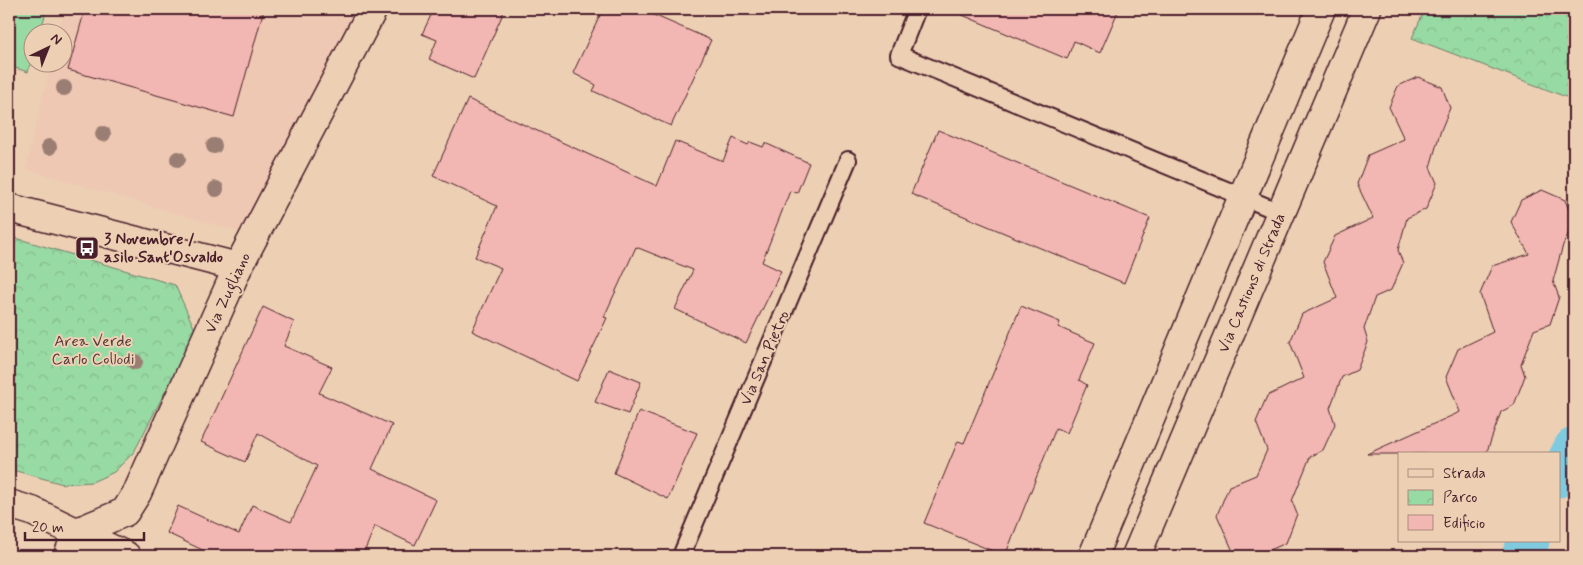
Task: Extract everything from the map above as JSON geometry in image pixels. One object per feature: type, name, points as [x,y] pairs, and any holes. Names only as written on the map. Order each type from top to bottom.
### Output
[{"type":"street","name":"Via Zugliano","points":[[73,544],[125,512],[137,493],[238,267],[373,9]]},
{"type":"street","points":[[1093,556],[1321,9]]},
{"type":"street","name":"Via Castions di Strada","points":[[1136,556],[1367,9]]},
{"type":"street","points":[[9,208],[238,267]]},
{"type":"street","points":[[9,504],[32,511],[73,544],[126,556]]},
{"type":"lane","points":[[917,9],[898,55],[1282,213]]},
{"type":"lane","name":"Via San Pietro","points":[[681,556],[848,160]]},
{"type":"shaded area","points":[[64,9],[357,9],[242,233],[25,169],[49,72],[72,72],[72,22],[61,22]]},
{"type":"green space","points":[[9,9],[47,9],[43,22],[22,22],[22,70],[9,66]]},
{"type":"green space","points":[[1425,9],[1574,9],[1574,100],[1412,38]]},
{"type":"green space","name":"Area Verde Carlo Collodi","points":[[9,236],[175,285],[196,332],[134,452],[114,472],[92,482],[63,484],[9,469]]},
{"type":"building","points":[[85,9],[264,9],[234,117],[72,71],[72,56]]},
{"type":"building","points":[[434,9],[505,9],[474,79],[429,59],[437,40],[422,34]]},
{"type":"building","points":[[603,9],[640,9],[711,40],[671,126],[593,91],[596,85],[573,73]]},
{"type":"building","points":[[948,9],[1119,9],[1100,53],[1074,41],[1067,59]]},
{"type":"building","points":[[1418,77],[1442,87],[1450,108],[1430,167],[1437,183],[1426,209],[1407,218],[1398,250],[1403,263],[1391,290],[1375,297],[1364,329],[1368,342],[1357,370],[1342,377],[1330,408],[1335,424],[1323,450],[1310,457],[1292,501],[1297,514],[1286,543],[1270,550],[1268,556],[1235,556],[1217,515],[1229,486],[1256,475],[1267,450],[1256,422],[1267,396],[1304,378],[1290,342],[1302,314],[1337,298],[1323,262],[1335,236],[1373,218],[1357,184],[1368,155],[1404,139],[1389,107],[1398,86]]},
{"type":"building","points":[[468,99],[657,186],[675,141],[723,161],[733,138],[748,145],[750,142],[763,147],[765,143],[809,163],[797,193],[790,191],[762,262],[781,271],[746,343],[675,309],[693,270],[636,247],[604,317],[607,318],[577,381],[472,331],[501,268],[475,257],[497,206],[433,176]]},
{"type":"building","points":[[938,130],[1150,218],[1124,283],[911,194]]},
{"type":"building","points":[[1542,190],[1565,200],[1574,222],[1563,245],[1553,281],[1559,297],[1550,324],[1534,330],[1521,364],[1525,376],[1514,405],[1501,412],[1487,452],[1367,454],[1460,412],[1446,377],[1458,349],[1493,332],[1480,294],[1492,266],[1529,254],[1511,222],[1521,200]]},
{"type":"building","points":[[1021,306],[1060,322],[1058,327],[1095,343],[1079,380],[1087,385],[1067,433],[1056,428],[1005,556],[924,523],[958,441],[964,443]]},
{"type":"building","points":[[263,307],[294,322],[284,346],[332,367],[319,393],[392,425],[372,469],[436,500],[415,545],[375,526],[363,555],[367,556],[215,556],[167,533],[178,506],[239,534],[252,505],[291,522],[317,466],[258,433],[245,462],[201,442]]},
{"type":"building","points":[[609,369],[641,382],[628,414],[595,402]]},
{"type":"building","points":[[639,411],[697,433],[668,499],[614,473]]},
{"type":"waterway","points":[[1560,475],[1574,448]]},
{"type":"waterway","points":[[1522,556],[1529,542]]},
{"type":"place","name":"3 Novembre / asilo Sant'Osvaldo","points":[[87,248]]}]
